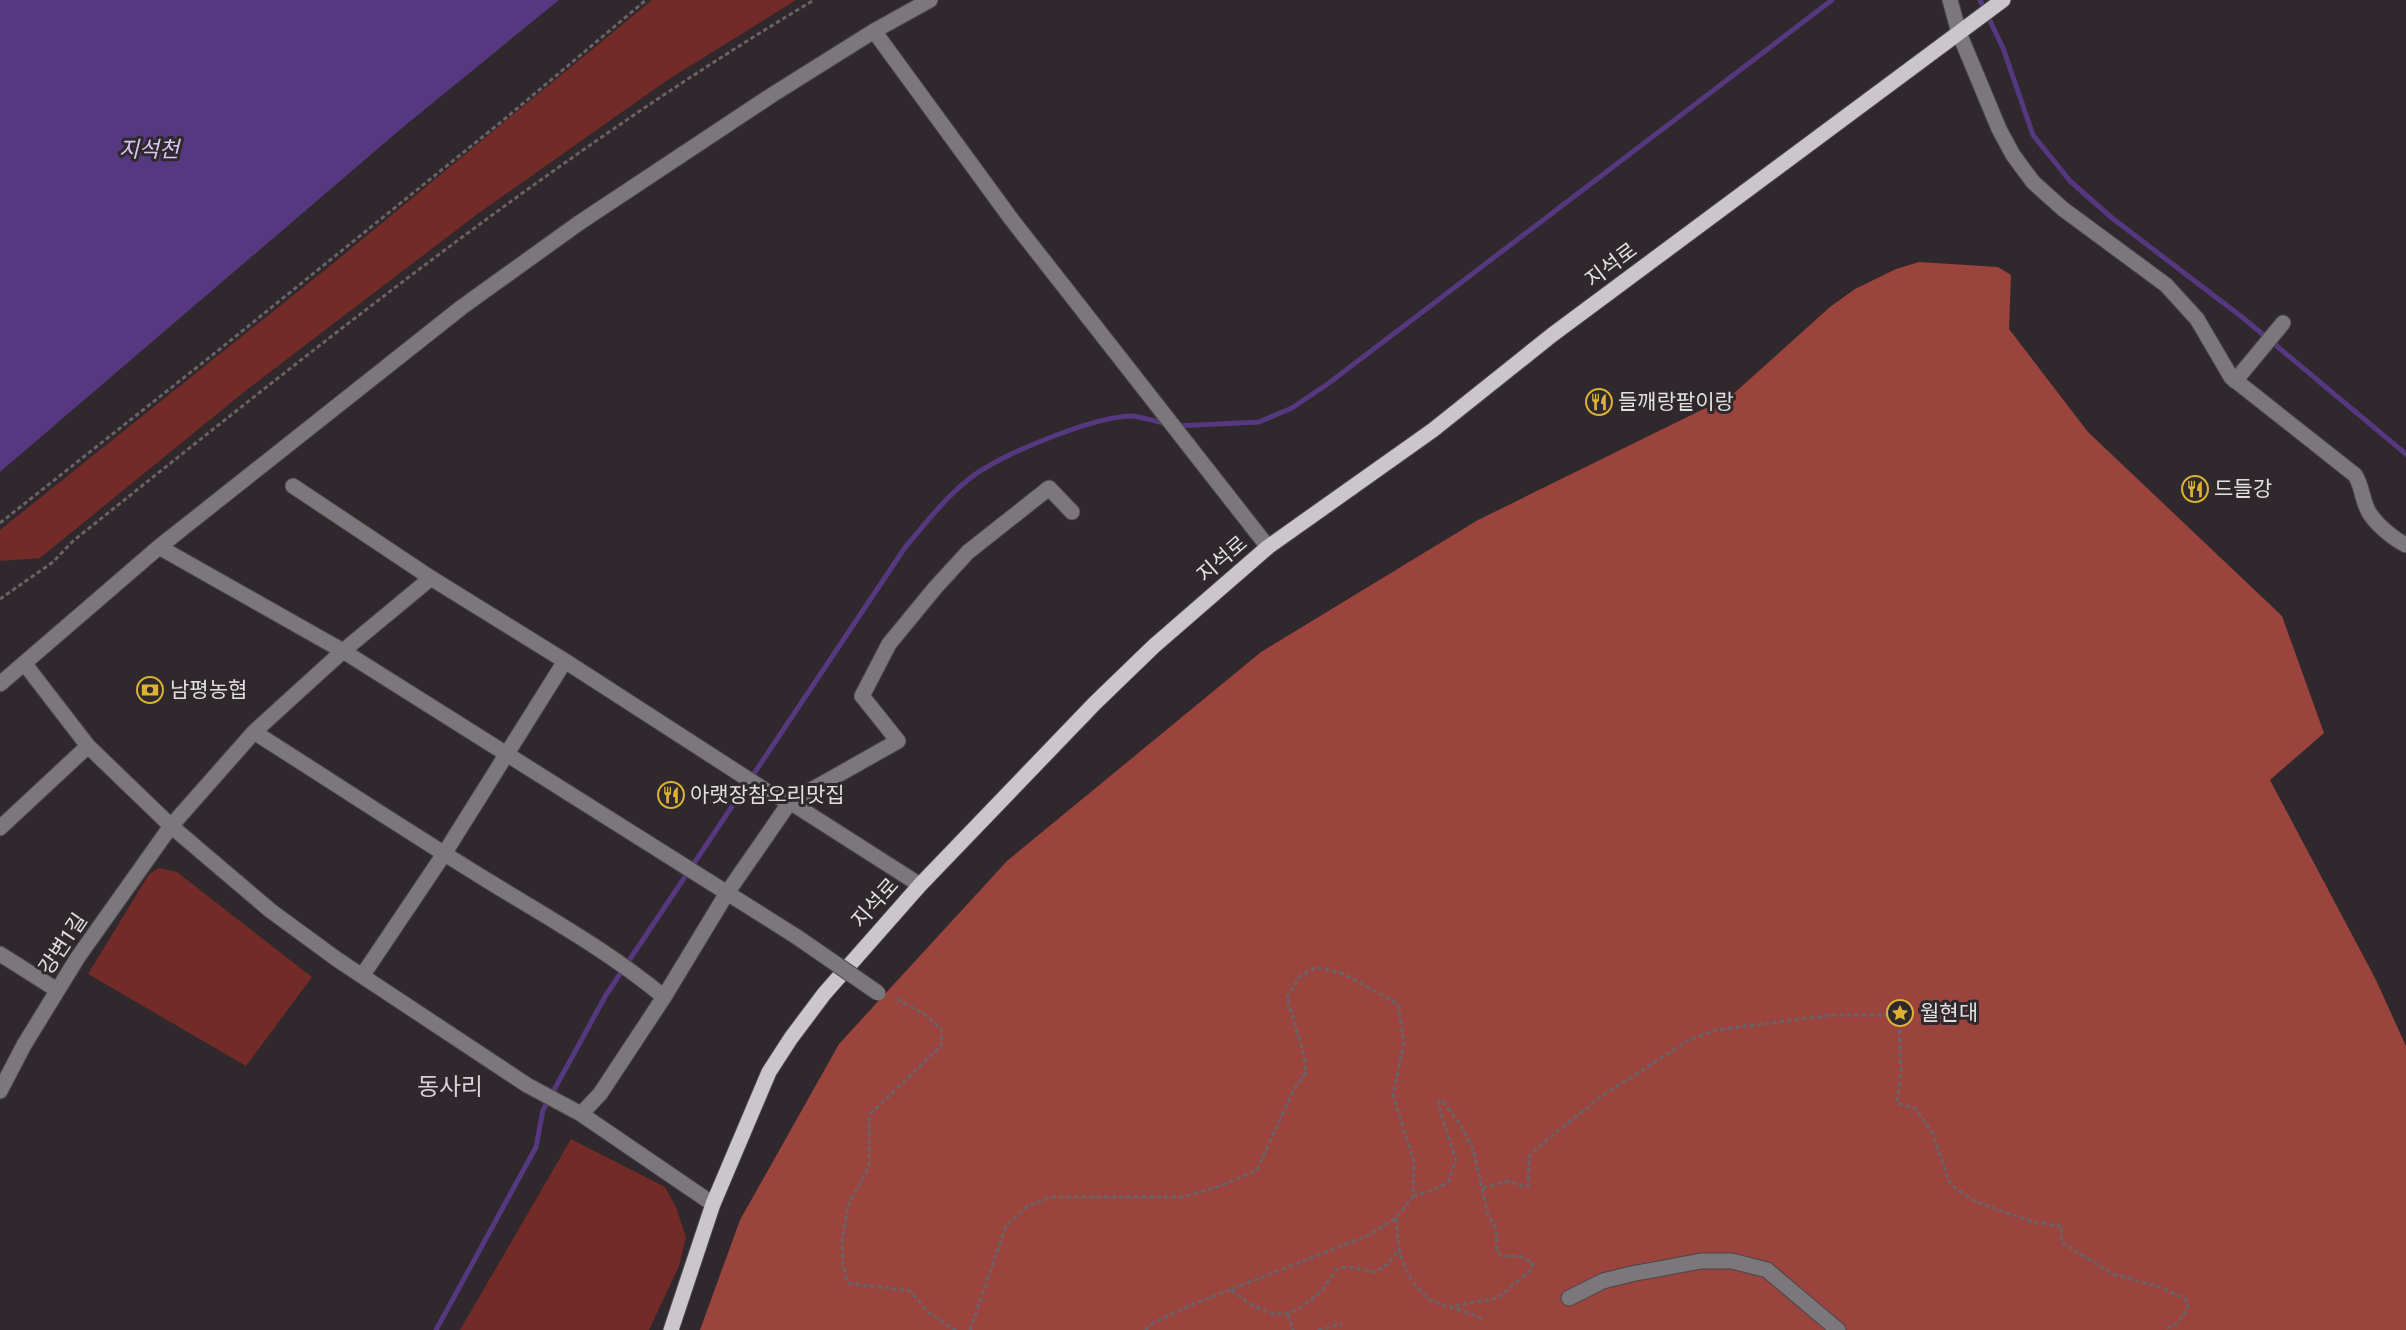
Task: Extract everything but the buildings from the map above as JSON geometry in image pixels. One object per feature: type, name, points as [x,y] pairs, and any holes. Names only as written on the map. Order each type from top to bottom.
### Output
[{"type":"main road","name":"지석로","points":[[671,1330],[713,1204],[770,1071],[791,1038],[845,969],[920,885],[1146,654],[1268,547],[1433,430],[1552,335],[2002,1]]},
{"type":"street","points":[[0,684],[159,547],[480,294],[579,223],[772,95],[874,31],[930,0]]},
{"type":"street","points":[[1950,0],[1999,129],[2013,155],[2033,182],[2063,209],[2166,285],[2197,319],[2235,381],[2355,475],[2361,485],[2370,514],[2402,543]]},
{"type":"street","points":[[874,31],[1012,220],[1268,547]]},
{"type":"street","points":[[2235,381],[2282,325]]},
{"type":"street","points":[[293,486],[431,578],[771,794],[790,802],[920,885]]},
{"type":"street","points":[[581,1114],[600,1094],[664,997],[727,893],[790,802],[898,741],[862,696],[889,644],[968,552],[1049,488],[1072,512]]},
{"type":"street","points":[[159,547],[343,651],[796,937],[878,993]]},
{"type":"street","name":"강변1길","points":[[0,1091],[57,990],[171,826],[254,732],[343,651],[431,578]]},
{"type":"street","points":[[362,976],[444,854],[565,661]]},
{"type":"street","points":[[24,663],[88,746],[171,826],[271,911],[362,976],[527,1085],[581,1114],[713,1204]]},
{"type":"street","points":[[254,732],[602,952],[664,997]]},
{"type":"street","points":[[0,828],[88,746]]},
{"type":"street","points":[[0,954],[57,990]]},
{"type":"street","points":[[1569,1298],[1603,1281],[1631,1274],[1701,1261],[1732,1261],[1767,1270],[1838,1330]]},
{"type":"path","points":[[0,523],[501,122],[646,0]]},
{"type":"path","points":[[0,599],[53,562],[73,541],[257,393],[440,253],[575,154],[751,38],[814,0]]},
{"type":"path","points":[[970,1330],[1006,1226],[1028,1206],[1051,1197],[1183,1197],[1223,1185],[1257,1170],[1294,1089],[1306,1073],[1304,1056],[1287,997],[1300,976],[1317,967],[1344,974],[1398,1004],[1404,1042],[1393,1095],[1414,1162],[1413,1196],[1396,1218],[1367,1236],[1231,1289],[1153,1323],[1145,1330]]},
{"type":"path","points":[[897,999],[927,1016],[942,1030],[941,1046],[869,1115],[869,1167],[848,1205],[842,1243],[843,1265],[848,1283],[910,1291],[929,1313],[955,1330],[959,1330]]},
{"type":"path","points":[[1483,1188],[1508,1181],[1528,1186],[1529,1157],[1544,1142],[1599,1098],[1689,1040],[1716,1030],[1832,1015],[1886,1015],[1899,1026],[1901,1072],[1897,1104],[1916,1109],[1932,1132],[1950,1184],[1974,1201],[2033,1222],[2062,1226],[2061,1242],[2113,1274],[2157,1286],[2186,1299],[2188,1309],[2177,1323],[2164,1330]]},
{"type":"path","points":[[1413,1196],[1434,1190],[1448,1182],[1452,1174],[1456,1160],[1438,1104],[1442,1100],[1460,1124],[1473,1149],[1488,1215],[1496,1228],[1497,1252],[1502,1256],[1519,1256],[1533,1263],[1532,1269],[1498,1298],[1449,1307]]},
{"type":"path","points":[[1396,1218],[1398,1248],[1403,1267],[1428,1300],[1484,1320]]},
{"type":"path","points":[[1231,1289],[1251,1305],[1265,1311],[1277,1314],[1293,1313],[1322,1290],[1337,1269],[1344,1267],[1375,1272],[1388,1264],[1398,1248]]},
{"type":"path","points":[[1288,1314],[1293,1330]]},
{"type":"path","points":[[1318,1330],[1342,1324]]},
{"type":"shaded area","points":[[652,0],[796,0],[666,81],[476,215],[244,392],[40,558],[0,561],[0,530],[336,261]]},
{"type":"shaded area","points":[[1919,262],[1998,267],[2011,275],[2009,329],[2088,432],[2282,616],[2324,733],[2270,780],[2375,978],[2406,1046],[2406,1330],[700,1330],[740,1220],[839,1044],[1007,861],[1261,652],[1478,520],[1732,395],[1830,307],[1855,289],[1896,269]]},
{"type":"shaded area","points":[[159,868],[177,872],[312,977],[246,1066],[88,974],[149,874]]},
{"type":"shaded area","points":[[571,1139],[665,1187],[676,1207],[686,1237],[679,1266],[649,1330],[460,1330]]},
{"type":"water","name":"지석천","points":[[0,0],[559,0],[402,128],[0,472]]},
{"type":"waterway","points":[[1177,426],[1259,422],[1292,408],[1329,383],[1832,0]]},
{"type":"waterway","points":[[1980,0],[2003,48],[2033,135],[2070,181],[2112,218],[2242,317],[2406,454]]},
{"type":"waterway","points":[[436,1330],[536,1147],[543,1110],[606,995],[906,546],[960,486],[983,469],[1002,459],[1048,438],[1095,422],[1132,416],[1168,424]]},
{"type":"place","name":"들깨랑팥이랑","points":[[1599,402]]},
{"type":"place","name":"드들강","points":[[2195,489]]},
{"type":"place","name":"남평농협","points":[[150,690]]},
{"type":"place","name":"아랫장참오리맛집","points":[[671,795]]},
{"type":"place","name":"월현대","points":[[1900,1013]]},
{"type":"district","name":"동사리","points":[[450,1087]]}]
